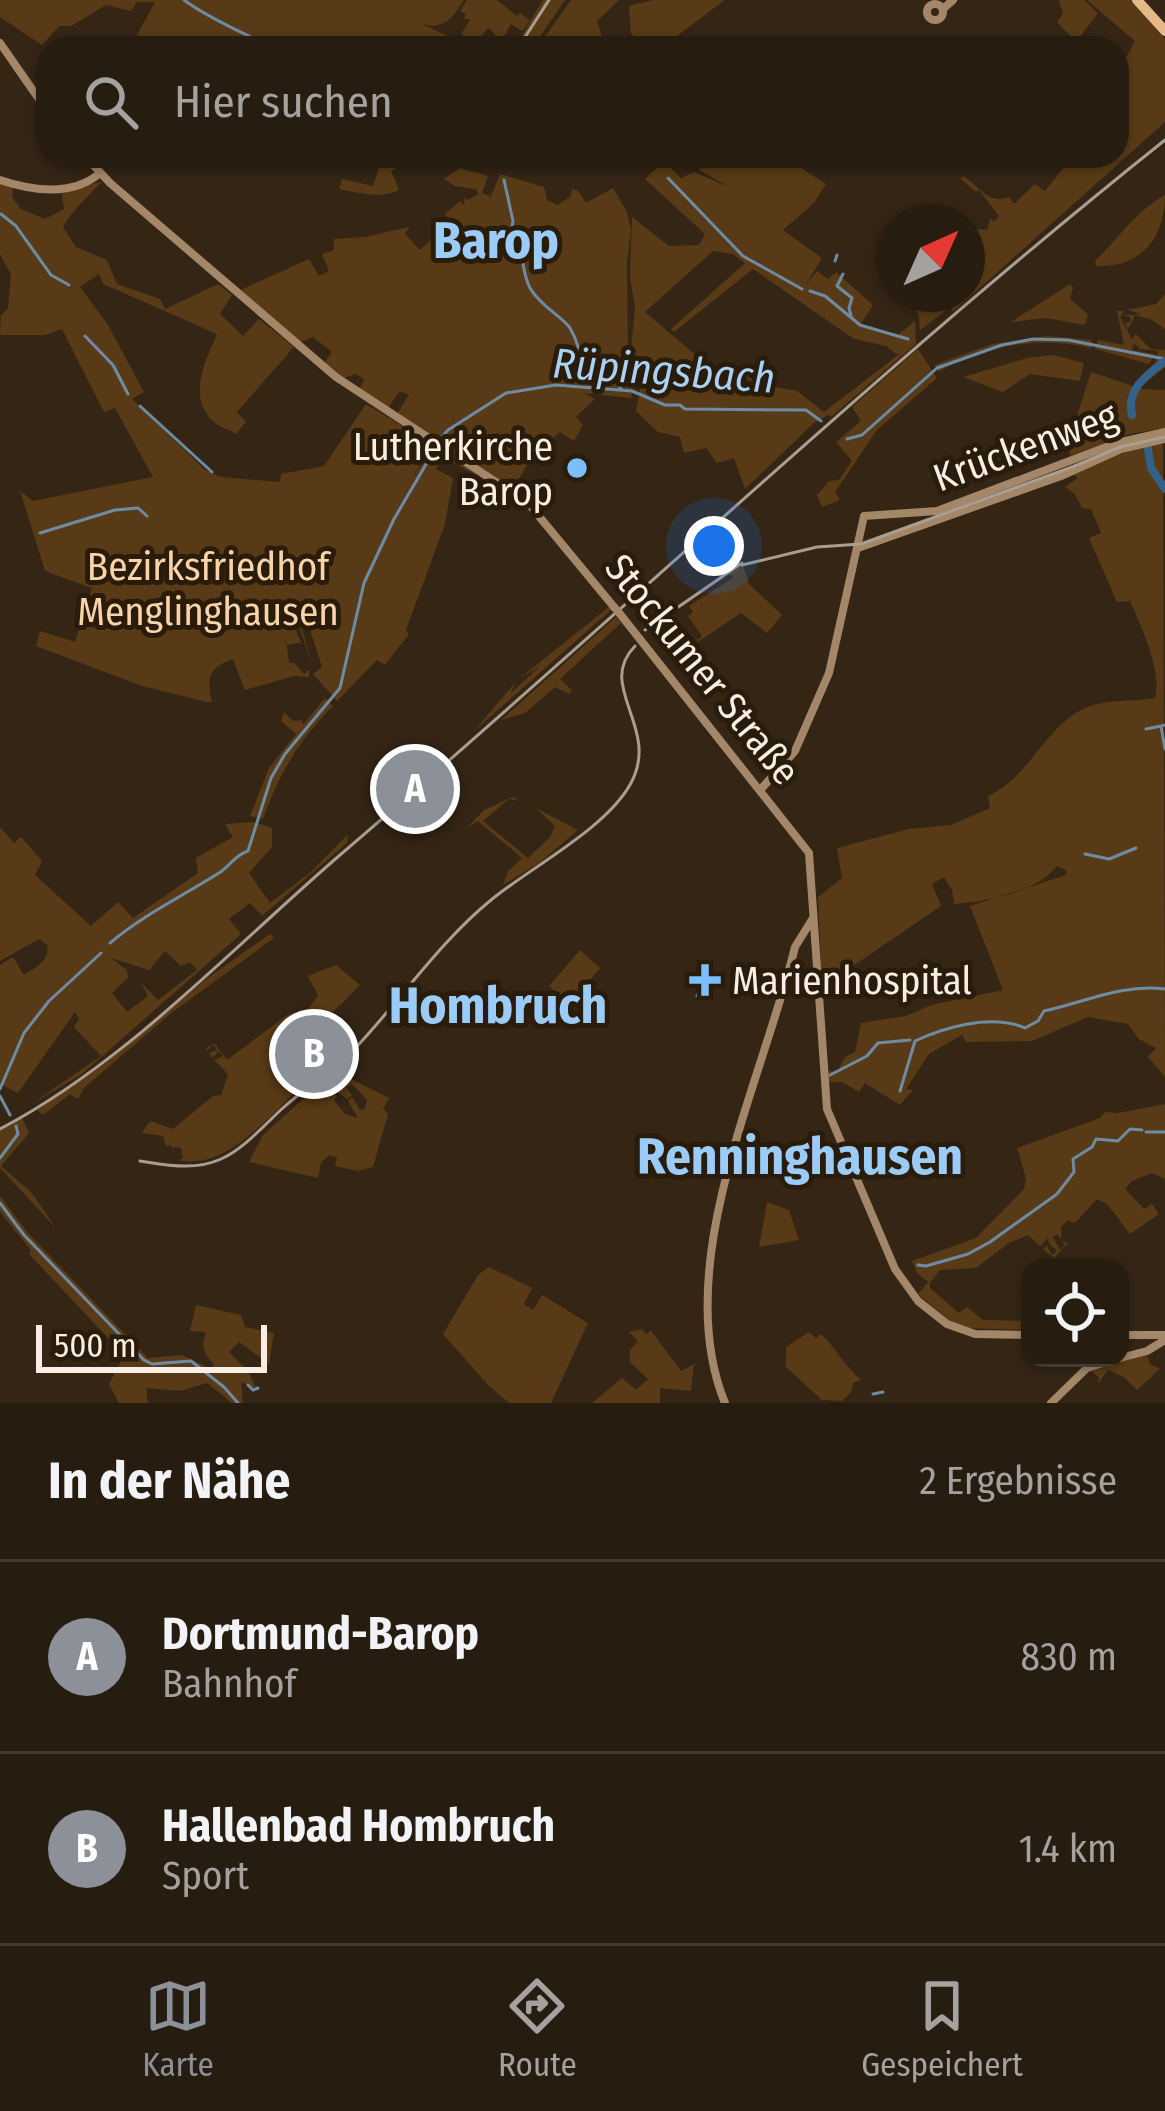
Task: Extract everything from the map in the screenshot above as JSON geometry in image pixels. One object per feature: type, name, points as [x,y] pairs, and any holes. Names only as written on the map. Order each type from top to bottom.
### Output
[{"type":"highway","points":[[1137,0],[1165,31]]},
{"type":"highway","points":[[1147,0],[1165,20]]},
{"type":"main road","points":[[0,43],[36,95]]},
{"type":"main road","name":"Stockumer Straße","points":[[96,168],[337,377],[533,507],[761,789],[807,849],[827,1109],[890,1259],[914,1296],[947,1324],[975,1334],[1021,1335]]},
{"type":"main road","points":[[0,180],[26,187],[70,189],[100,173]]},
{"type":"main road","name":"Krückenweg","points":[[1059,471],[937,512],[866,514],[858,546],[1165,436]]},
{"type":"main road","points":[[761,789],[795,751],[829,673],[858,546]]},
{"type":"main road","points":[[725,1403],[715,1374],[707,1319],[716,1222],[795,950],[813,917]]},
{"type":"main road","points":[[800,938],[814,938]]},
{"type":"main road","points":[[795,950],[814,938]]},
{"type":"main road","points":[[1129,1336],[1165,1338]]},
{"type":"main road","points":[[1129,1356],[1165,1338]]},
{"type":"main road","points":[[1051,1403],[1081,1367]]},
{"type":"green space","points":[[0,0],[464,0],[447,21],[422,24],[448,36],[137,36],[155,2],[137,2],[131,11],[106,5],[71,26],[59,26],[50,36],[36,36],[36,41],[0,17]]},
{"type":"green space","points":[[467,0],[497,0],[530,20],[522,31],[511,24],[504,36],[494,36],[488,28],[482,36],[464,36],[461,34],[471,19],[464,19],[466,14],[460,11]]},
{"type":"green space","points":[[543,0],[565,0],[540,36],[521,36]]},
{"type":"green space","points":[[571,0],[619,0],[597,21],[602,36],[546,36]]},
{"type":"green space","points":[[653,0],[725,0],[679,36],[633,36],[629,6]]},
{"type":"green space","points":[[1059,0],[1084,0],[1098,13],[1081,36],[1070,36],[1057,22],[1063,14]]},
{"type":"green space","points":[[1087,0],[1132,0],[1165,39],[1165,122],[1129,154],[1129,52],[1135,41]]},
{"type":"green space","points":[[379,168],[397,168],[391,171],[399,190],[392,193],[339,189],[342,179],[373,186]]},
{"type":"green space","points":[[460,168],[488,176],[482,193],[490,196],[489,201],[500,174],[544,187],[547,200],[558,205],[571,196],[572,189],[586,203],[613,188],[631,230],[627,263],[631,398],[584,393],[595,399],[576,417],[583,425],[574,441],[560,432],[531,458],[513,489],[397,414],[409,395],[400,391],[388,408],[360,388],[364,379],[356,374],[343,378],[325,362],[332,352],[313,337],[301,342],[236,292],[309,259],[319,276],[329,271],[322,254],[334,250],[334,239],[409,227],[405,234],[420,250],[437,234],[432,227],[441,219],[454,225],[445,214],[460,201],[464,205],[465,197],[479,194],[444,179]]},
{"type":"green space","points":[[657,168],[671,168],[681,178],[694,172],[731,188],[699,170],[801,168],[826,184],[814,203],[783,230],[822,258],[805,286],[817,271],[828,279],[836,272],[873,305],[860,325],[898,335],[915,321],[916,344],[831,417],[814,423],[745,489],[734,458],[717,463],[706,448],[684,453],[680,437],[658,432],[636,411],[641,384],[631,349],[635,308],[630,276],[632,217],[669,246],[699,245],[705,234],[645,179]],"holes":[[[713,251],[733,254],[745,263],[671,329],[674,332],[753,269],[854,339],[886,346],[898,355],[824,412],[797,391],[768,386],[727,359],[760,391],[743,395],[645,312]]]},
{"type":"green space","points":[[1063,168],[1114,168],[985,283],[985,230],[990,218],[994,222],[999,216],[979,190],[961,179],[963,176],[989,197],[1009,197],[1014,204],[1035,184],[1045,191]]},
{"type":"green space","name":"Bezirksfriedhof Menglinghausen","points":[[102,181],[63,227],[76,247],[107,260],[117,284],[160,299],[165,309],[218,284],[232,295],[220,314],[243,336],[259,319],[294,347],[237,412],[246,422],[236,434],[212,420],[201,400],[201,377],[217,334],[103,284],[99,274],[80,287],[108,325],[144,392],[132,399],[205,470],[221,477],[280,482],[281,474],[324,466],[366,404],[409,430],[400,455],[405,445],[426,453],[411,481],[433,446],[489,482],[443,457],[436,469],[453,478],[445,524],[406,630],[409,634],[385,665],[377,660],[337,701],[313,674],[322,667],[309,626],[302,629],[313,667],[299,626],[295,628],[301,643],[287,645],[289,663],[304,674],[309,669],[309,677],[294,676],[245,690],[233,659],[211,674],[212,702],[142,686],[36,646],[40,631],[75,642],[92,588],[45,571],[20,491],[33,501],[153,477],[115,408],[104,412],[62,329],[45,335],[0,335],[11,275],[0,254],[0,184],[13,188],[12,197],[21,209],[45,219],[64,209],[62,194]]},
{"type":"green space","points":[[1165,195],[1160,225],[1147,248],[1125,262],[1096,266],[1095,261],[1128,225]]},
{"type":"green space","points":[[1070,284],[1070,299],[1088,314],[1085,325],[1046,318],[1011,322]]},
{"type":"green space","points":[[1165,294],[1165,329],[1146,316],[1165,333],[1149,319],[1135,315],[1128,329],[1125,324],[1130,315],[1141,314],[1127,310],[1156,304]]},
{"type":"green space","points":[[1117,311],[1124,311],[1120,317],[1132,339],[1136,334],[1151,349],[1165,350],[1165,367],[1143,385],[1135,382],[1155,363],[1158,351],[1140,349],[1134,343],[1132,350],[1155,354],[1149,364],[1095,349],[1098,340],[1124,345]]},
{"type":"green space","points":[[916,312],[944,312],[920,330]]},
{"type":"green space","points":[[1048,336],[1091,340],[1094,345],[1012,345],[974,355],[939,372],[934,365],[992,344]]},
{"type":"green space","points":[[918,349],[937,378],[877,430],[835,492],[840,500],[822,507],[817,495],[829,481],[839,480],[852,461],[836,442],[861,421],[852,407]]},
{"type":"green space","points":[[1053,355],[1084,363],[1080,381],[1030,374],[1003,392],[963,377],[1027,358]]},
{"type":"green space","points":[[1091,372],[1142,389],[1165,390],[1165,428],[1130,434],[1070,456],[1071,434]]},
{"type":"green space","points":[[1163,444],[1165,1077],[1148,1057],[1156,1048],[1139,1039],[1128,1024],[1088,1017],[1032,1041],[966,1042],[962,1035],[929,1054],[906,1089],[913,1090],[900,1105],[865,1083],[859,1092],[842,1082],[829,1082],[828,1071],[837,1072],[845,1057],[855,1052],[861,1023],[1003,990],[970,906],[994,898],[954,904],[944,877],[932,884],[941,906],[822,987],[818,897],[842,878],[837,848],[909,829],[951,825],[990,808],[988,796],[1018,774],[1066,720],[1097,704],[1155,698],[1153,663],[1140,624],[1130,601],[1117,602],[1089,538],[1101,533],[1091,509],[1082,508],[1065,487],[1078,478],[1074,475],[1106,460]],"holes":[[[1057,866],[1066,870],[1066,875],[1026,888]]]},
{"type":"green space","points":[[743,565],[749,584],[782,615],[767,633],[741,613],[698,642],[693,634],[698,640],[702,636],[688,616],[693,612],[689,606],[731,579],[727,574]]},
{"type":"green space","points":[[609,607],[474,731],[515,683],[510,694],[539,667],[520,678]]},
{"type":"green space","points":[[616,617],[621,623],[560,679],[572,690],[569,694],[555,687],[525,713],[501,720]]},
{"type":"green space","points":[[325,698],[333,706],[291,758],[263,819],[250,816],[269,768],[296,734],[281,721],[284,713],[294,721],[302,720],[303,725]]},
{"type":"green space","points":[[513,797],[520,801],[509,799],[483,821],[528,858],[555,826],[536,808],[578,830],[503,885],[508,871],[522,858],[478,821],[467,828],[484,810]]},
{"type":"green space","points":[[254,822],[272,828],[272,847],[249,873],[270,903],[312,871],[348,834],[347,843],[262,916],[250,903],[229,919],[241,934],[82,1074],[30,1105],[101,1056],[74,1027],[79,1019],[75,1012],[18,1093],[0,1084],[0,965],[13,957],[24,975],[41,963],[47,945],[39,939],[0,961],[0,827],[14,843],[21,837],[42,861],[35,875],[91,926],[118,902],[133,918],[198,873],[196,858],[233,837],[225,824]],"holes":[[[165,951],[181,966],[190,962],[197,970],[158,1000],[141,983],[148,996],[127,1012],[112,993],[128,978],[127,970],[111,958],[149,970]]]},
{"type":"green space","points":[[270,934],[274,938],[170,1014],[84,1088],[78,1099],[70,1094],[43,1115],[37,1110],[99,1068],[209,977]]},
{"type":"green space","points":[[580,950],[600,968],[570,1004],[549,986]]},
{"type":"green space","points":[[336,965],[360,985],[310,1028],[336,1058],[315,1041],[301,1051],[318,1072],[253,1132],[236,1146],[198,1161],[179,1160],[183,1158],[181,1148],[173,1147],[171,1154],[172,1145],[166,1146],[163,1136],[142,1133],[150,1121],[173,1129],[213,1096],[221,1095],[228,1074],[214,1060],[223,1056],[218,1051],[213,1058],[209,1053],[217,1050],[213,1044],[206,1048],[214,1043],[227,1060],[287,1015],[295,1012],[300,1021],[318,995],[308,976]]},
{"type":"green space","points":[[333,1073],[389,1098],[373,1167],[358,1171],[335,1166],[337,1157],[329,1155],[321,1163],[318,1178],[249,1162],[263,1135],[320,1084],[337,1096],[334,1100],[345,1114],[358,1118],[348,1101],[352,1097],[360,1110],[367,1100],[352,1084],[346,1087],[352,1095],[347,1099],[323,1082]]},
{"type":"green space","points":[[1165,1104],[1165,1179],[1152,1173],[1125,1189],[1144,1209],[1152,1204],[1159,1214],[1130,1234],[1107,1204],[1097,1199],[1075,1223],[1068,1220],[1061,1227],[1061,1239],[1057,1234],[1053,1237],[1060,1250],[1065,1245],[1062,1241],[1068,1243],[1054,1258],[1043,1249],[1047,1246],[1052,1255],[1057,1251],[1048,1238],[1040,1246],[1028,1235],[976,1268],[940,1270],[930,1283],[959,1313],[967,1307],[983,1320],[1021,1321],[1021,1330],[966,1328],[918,1294],[928,1282],[912,1261],[976,1238],[1024,1189],[1026,1178],[1017,1148],[1100,1118],[1105,1112]]},
{"type":"green space","points":[[22,1118],[29,1133],[1,1166],[32,1193],[56,1228],[0,1168],[0,1130]]},
{"type":"green space","points":[[0,1196],[28,1233],[148,1358],[182,1355],[211,1369],[214,1364],[203,1346],[206,1332],[190,1331],[196,1305],[241,1315],[245,1327],[274,1333],[269,1364],[239,1342],[229,1352],[248,1371],[256,1388],[241,1382],[243,1403],[232,1403],[207,1383],[180,1391],[146,1388],[148,1403],[119,1403],[109,1384],[124,1355],[29,1254],[31,1250],[0,1212]]},
{"type":"green space","points":[[767,1202],[789,1210],[799,1240],[759,1247]]},
{"type":"green space","points":[[489,1267],[532,1288],[524,1304],[533,1310],[542,1295],[588,1323],[551,1403],[509,1403],[443,1334],[478,1275]]},
{"type":"green space","points":[[642,1329],[646,1334],[651,1331],[681,1371],[694,1364],[691,1391],[660,1388],[660,1403],[592,1403],[622,1378],[636,1390],[648,1379],[630,1362],[630,1350],[638,1341],[629,1332]]},
{"type":"green space","points":[[809,1332],[816,1338],[821,1334],[861,1380],[853,1383],[842,1401],[822,1400],[786,1367],[786,1347]]},
{"type":"green space","points":[[1147,1355],[1150,1364],[1160,1369],[1137,1390],[1108,1370],[1098,1384],[1099,1378],[1090,1370],[1129,1367],[1129,1360]]},
{"type":"waterway","points":[[184,0],[248,36]]},
{"type":"waterway","points":[[668,178],[743,256],[802,289]]},
{"type":"waterway","points":[[504,180],[513,221],[511,234],[530,288],[570,328],[583,372],[590,378],[616,380],[621,389]]},
{"type":"waterway","points":[[1,214],[16,226],[51,275],[69,285]]},
{"type":"waterway","points":[[835,261],[837,255]]},
{"type":"waterway","points":[[843,274],[837,286],[852,298],[851,316]]},
{"type":"waterway","points":[[810,291],[825,296],[860,325],[908,339]]},
{"type":"waterway","points":[[85,336],[113,365],[128,394]]},
{"type":"waterway","name":"Rüpingsbach","points":[[847,439],[862,435],[937,368],[1002,345],[1033,339],[1068,340],[1165,359]]},
{"type":"waterway","points":[[1132,415],[1135,390],[1165,361]]},
{"type":"waterway","name":"Rüpingsbach","points":[[441,438],[506,393],[556,385],[632,391],[685,409],[806,410],[821,421]]},
{"type":"waterway","points":[[140,406],[212,472]]},
{"type":"waterway","name":"Rüpingsbach","points":[[110,943],[248,851],[271,778],[340,688],[364,583],[435,449]]},
{"type":"waterway","points":[[1148,449],[1151,468],[1165,489]]},
{"type":"waterway","points":[[40,533],[115,510],[138,508],[147,516]]},
{"type":"waterway","points":[[1165,725],[1161,726],[1165,749]]},
{"type":"waterway","points":[[1146,729],[1161,726]]},
{"type":"waterway","points":[[1085,854],[1109,859],[1136,848]]},
{"type":"waterway","name":"Rüpingsbach","points":[[0,1089],[24,1033],[49,1001],[101,953]]},
{"type":"waterway","points":[[900,1091],[915,1041],[926,1036],[983,1022],[1025,1028],[1044,1011],[1119,991],[1165,989]]},
{"type":"waterway","points":[[697,996],[700,990]]},
{"type":"waterway","points":[[830,1075],[867,1056],[878,1043],[910,1040]]},
{"type":"waterway","name":"Rüpingsbach","points":[[0,1096],[10,1115]]},
{"type":"waterway","name":"Rüpingsbach","points":[[0,1158],[18,1134],[16,1126]]},
{"type":"waterway","points":[[918,1265],[968,1254],[990,1242],[1057,1194],[1074,1172],[1073,1159],[1096,1139],[1118,1141],[1130,1129],[1142,1130]]},
{"type":"waterway","points":[[1146,1132],[1165,1132]]},
{"type":"waterway","points":[[0,1203],[24,1235],[144,1360],[152,1364],[191,1361],[238,1403]]},
{"type":"waterway","points":[[248,1385],[258,1388]]},
{"type":"waterway","points":[[873,1394],[883,1392]]},
{"type":"tram line","points":[[742,565],[817,547],[861,544],[1072,467]]},
{"type":"railway","points":[[526,36],[549,0]]},
{"type":"railway","points":[[0,1129],[91,1071],[177,1002],[851,404],[1165,140]]},
{"type":"railway","points":[[1072,467],[1120,447],[1165,437]]},
{"type":"railway","points":[[645,630],[742,563]]},
{"type":"railway","points":[[140,1161],[201,1165],[238,1149],[352,1051],[473,916],[604,816],[631,783],[638,763],[639,744],[622,677],[635,646]]},
{"type":"place","name":"Lutherkirche Barop","points":[[577,468]]},
{"type":"place","name":"Dortmund-Barop","points":[[415,789]]},
{"type":"place","name":"Marienhospital","points":[[705,980]]},
{"type":"place","name":"Hallenbad Hombruch","points":[[314,1054]]},
{"type":"district","name":"Barop","points":[[496,240]]},
{"type":"district","name":"Hombruch","points":[[498,1005]]},
{"type":"district","name":"Renninghausen","points":[[800,1156]]}]
